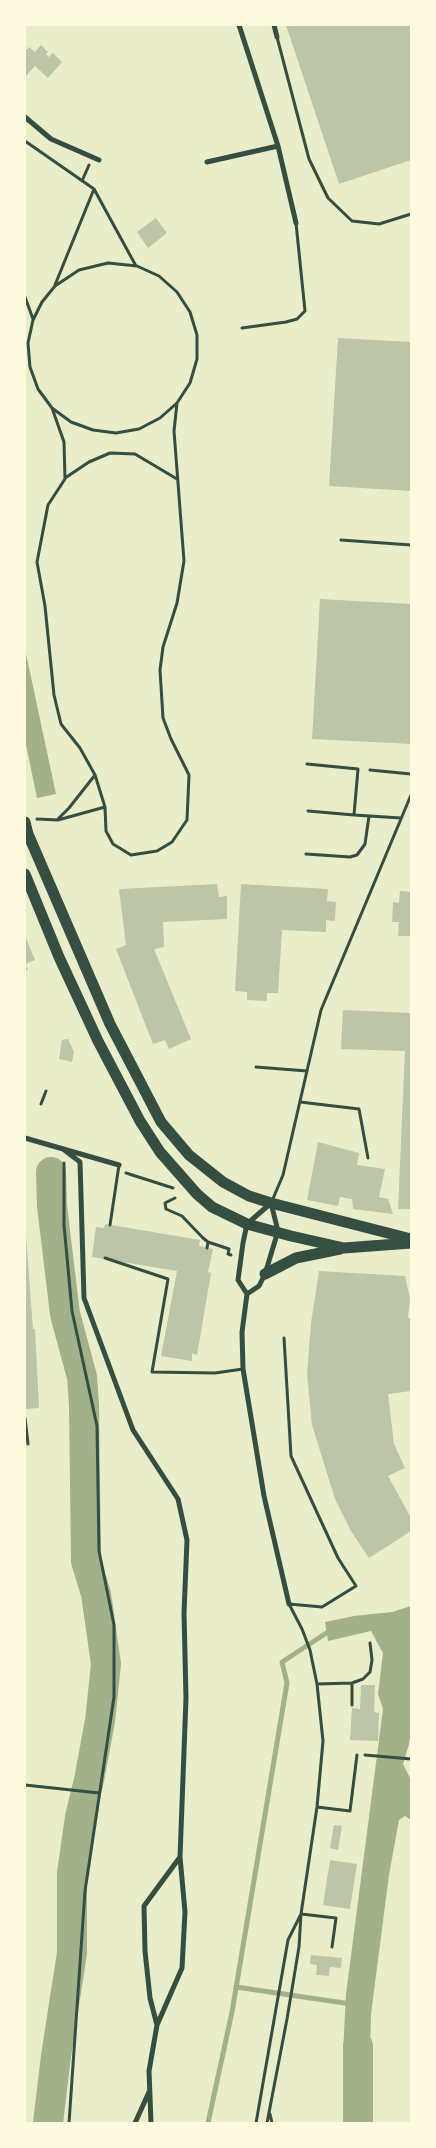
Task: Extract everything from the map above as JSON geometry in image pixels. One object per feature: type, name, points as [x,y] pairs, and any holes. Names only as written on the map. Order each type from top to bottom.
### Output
[{"type":"main road","points":[[25,822],[28,834],[110,1024],[161,1122],[189,1155],[239,1192],[271,1203],[411,1241]]},
{"type":"main road","points":[[25,874],[98,1040],[140,1121],[160,1152],[197,1194],[212,1207],[247,1224],[344,1248]]},
{"type":"main road","points":[[265,1274],[296,1258],[344,1248],[411,1241]]},
{"type":"street","points":[[239,25],[278,146],[296,223]]},
{"type":"street","points":[[274,25],[277,37]]},
{"type":"street","points":[[25,116],[51,139],[99,160]]},
{"type":"street","points":[[207,162],[278,146]]},
{"type":"street","points":[[25,1138],[120,1165]]},
{"type":"street","points":[[64,1149],[80,1162],[84,1298],[133,1430],[178,1499],[187,1540],[184,1613],[186,1698],[180,1856],[185,1912],[182,1968],[157,2025],[149,2071],[151,2123]]},
{"type":"street","points":[[247,1294],[258,1286],[265,1274],[278,1231],[271,1203],[247,1224],[238,1280],[247,1294],[242,1332],[243,1369],[264,1496],[289,1604]]},
{"type":"street","points":[[157,2025],[150,1998],[145,1951],[144,1906],[180,1856]]},
{"type":"street","points":[[135,2123],[150,2091]]},
{"type":"lane","points":[[277,37],[309,159],[328,198],[352,220],[379,224],[411,214]]},
{"type":"lane","points":[[242,328],[286,322],[297,319],[305,311],[296,223]]},
{"type":"lane","points":[[341,540],[411,545]]},
{"type":"lane","points":[[307,764],[358,769],[354,815]]},
{"type":"lane","points":[[370,770],[411,774]]},
{"type":"lane","points":[[271,1203],[283,1174],[321,1010],[411,796]]},
{"type":"lane","points":[[308,811],[402,818]]},
{"type":"lane","points":[[306,854],[350,857],[357,855],[365,844],[368,816]]},
{"type":"lane","points":[[256,1067],[307,1071]]},
{"type":"lane","points":[[300,1102],[359,1109],[368,1158]]},
{"type":"lane","points":[[110,1225],[120,1165]]},
{"type":"lane","points":[[105,1258],[168,1279],[152,1372],[215,1373],[243,1369]]},
{"type":"lane","points":[[284,1338],[291,1456],[338,1558],[356,1586],[322,1606],[289,1604]]},
{"type":"lane","points":[[25,1418],[28,1444]]},
{"type":"lane","points":[[267,2123],[293,1984],[317,1807],[322,1742],[317,1684],[310,1650],[289,1604]]},
{"type":"lane","points":[[317,1684],[352,1683],[363,1679],[370,1672],[372,1660],[370,1643]]},
{"type":"lane","points":[[352,1683],[352,1705]]},
{"type":"lane","points":[[317,1807],[350,1811],[357,1755]]},
{"type":"lane","points":[[301,1914],[336,1918],[332,1947]]},
{"type":"lane","points":[[256,2123],[288,1940],[301,1914]]},
{"type":"lane","points":[[270,2113],[272,2123]]},
{"type":"path","points":[[25,140],[94,189],[137,266]]},
{"type":"path","points":[[82,181],[93,158]]},
{"type":"path","points":[[65,479],[64,442],[52,408],[38,389],[30,367],[28,343],[33,320],[42,302],[55,286],[94,189]]},
{"type":"path","points":[[52,408],[71,422],[93,430],[116,433],[139,429],[160,418],[178,403],[190,382],[197,360],[197,336],[190,312],[177,292],[159,276],[137,266],[108,263],[79,270],[55,286]]},
{"type":"path","points":[[25,297],[33,320]]},
{"type":"path","points":[[178,403],[174,431],[178,480],[184,562],[177,603],[163,647],[160,670],[163,718],[174,746],[189,775],[187,820],[172,842],[157,851],[131,854],[113,844],[106,831],[104,807],[94,775],[80,748],[61,724],[54,695],[45,606],[38,562],[48,505],[65,479],[89,462],[110,453],[135,454],[160,467],[178,480]]},
{"type":"path","points":[[58,820],[94,775]]},
{"type":"path","points":[[37,819],[58,820],[104,807]]},
{"type":"path","points":[[41,1104],[46,1090]]},
{"type":"path","points":[[64,1149],[64,1225],[72,1311],[97,1426],[99,1551],[114,1625],[114,1697],[85,1891],[69,2123]]},
{"type":"path","points":[[175,1198],[165,1203],[166,1209],[185,1218],[198,1234],[208,1242],[229,1249]]},
{"type":"path","points":[[207,1248],[208,1242]]},
{"type":"path","points":[[376,1755],[411,1759]]},
{"type":"path","points":[[25,1785],[99,1793]]},
{"type":"shaded area","points":[[25,649],[56,794],[37,798],[25,740]]},
{"type":"shaded area","points":[[59,1172],[59,1205],[43,1207],[42,1173]]},
{"type":"shaded area","points":[[411,1606],[411,1730],[403,1764],[411,1780],[411,1820],[405,1816],[399,1820],[389,1875],[371,2014],[369,2085],[345,2089],[343,2053],[346,1994],[383,1709],[378,1694],[383,1653],[371,1631],[328,1641],[325,1622],[354,1616],[392,1612]]},
{"type":"building","points":[[286,25],[411,25],[411,160],[339,184]]},
{"type":"building","points":[[41,45],[48,52],[46,54],[49,57],[53,53],[62,62],[48,78],[35,66],[25,77],[25,52],[29,47],[35,52]]},
{"type":"building","points":[[156,218],[167,233],[148,248],[137,232]]},
{"type":"building","points":[[338,338],[411,342],[411,491],[329,486]]},
{"type":"building","points":[[320,599],[411,604],[411,744],[312,739]]},
{"type":"building","points":[[217,884],[219,897],[227,896],[227,919],[163,922],[164,947],[154,949],[191,1039],[169,1049],[165,1040],[153,1044],[116,949],[126,945],[119,889]]},
{"type":"building","points":[[241,884],[328,889],[327,901],[336,902],[335,921],[326,920],[326,932],[282,930],[278,993],[267,993],[267,1001],[247,1000],[247,992],[235,991]]},
{"type":"building","points":[[400,891],[411,892],[411,936],[398,936],[399,922],[392,922],[393,902],[399,903]]},
{"type":"building","points":[[25,936],[35,960],[25,964]]},
{"type":"building","points":[[343,1010],[411,1013],[411,1209],[398,1209],[405,1051],[341,1049]]},
{"type":"building","points":[[68,1039],[74,1052],[72,1062],[59,1059],[62,1040]]},
{"type":"building","points":[[318,1142],[359,1153],[357,1165],[385,1169],[379,1197],[388,1199],[393,1214],[353,1209],[352,1199],[340,1197],[338,1206],[307,1200]]},
{"type":"building","points":[[25,1222],[33,1329],[35,1329],[39,1408],[25,1409]]},
{"type":"building","points":[[105,1224],[200,1240],[199,1246],[213,1249],[208,1272],[211,1273],[197,1355],[192,1353],[192,1361],[161,1356],[177,1271],[92,1257],[96,1227],[104,1228]]},
{"type":"building","points":[[319,1271],[405,1276],[410,1298],[408,1318],[411,1318],[411,1391],[388,1394],[394,1444],[405,1468],[388,1476],[411,1518],[411,1531],[369,1558],[351,1531],[335,1499],[312,1425],[307,1374],[311,1323]]},
{"type":"building","points":[[361,1685],[375,1685],[374,1712],[379,1713],[378,1741],[350,1740],[352,1708],[360,1709]]},
{"type":"building","points":[[334,1825],[342,1826],[338,1850],[330,1848]]},
{"type":"building","points":[[330,1860],[357,1864],[350,1909],[323,1905]]},
{"type":"building","points":[[311,1955],[342,1958],[341,1968],[330,1967],[329,1976],[316,1975],[317,1965],[310,1964]]},
{"type":"waterway","points":[[48,2123],[72,1953],[72,1873],[80,1817],[100,1721],[106,1664],[96,1594],[86,1561],[82,1377],[65,1314],[52,1206],[51,1172]]},
{"type":"waterway","points":[[208,2123],[232,2012],[287,1683],[282,1662],[331,1630]]},
{"type":"waterway","points":[[236,1987],[351,2004]]},
{"type":"waterway","points":[[358,2046],[358,2123]]}]
